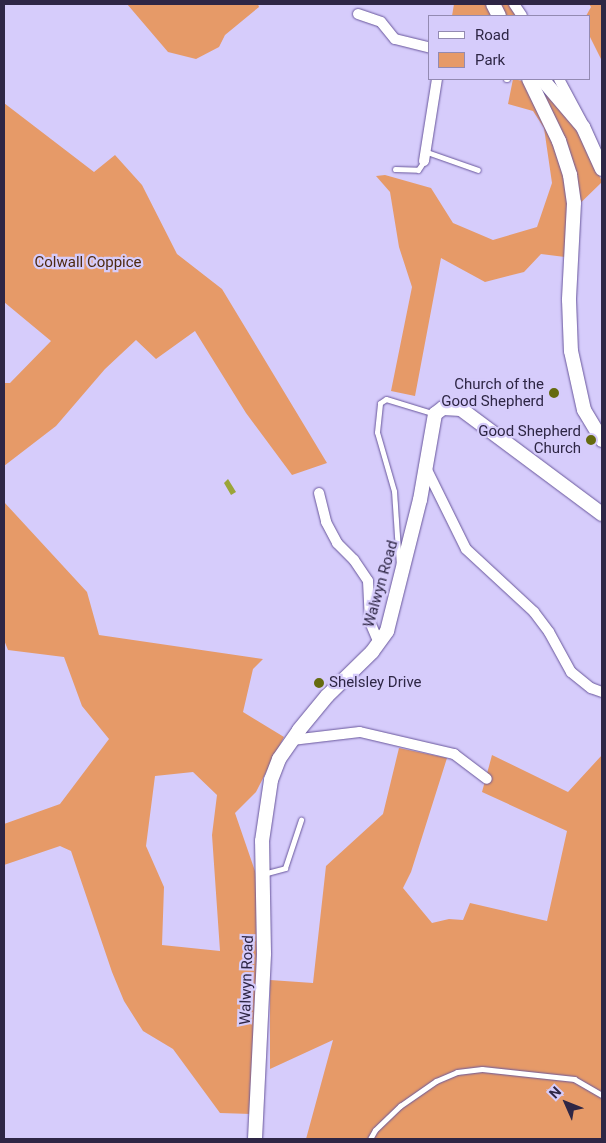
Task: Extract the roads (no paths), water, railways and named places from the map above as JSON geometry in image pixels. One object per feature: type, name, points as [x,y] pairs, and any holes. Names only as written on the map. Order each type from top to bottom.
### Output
[{"type":"main road","points":[[529,80],[559,142],[570,175],[574,203],[569,300],[571,351],[584,410],[602,440]]},
{"type":"main road","points":[[543,80],[583,127],[602,169]]},
{"type":"main road","points":[[435,414],[444,408],[461,409],[602,514]]},
{"type":"main road","name":"Walwyn Road","points":[[255,1139],[264,953],[262,841],[271,780],[292,740],[327,696],[379,643],[387,630],[426,468],[435,414]]},
{"type":"street","points":[[514,4],[521,15]]},
{"type":"street","points":[[358,14],[381,22],[395,39],[428,47]]},
{"type":"street","points":[[424,156],[437,80]]},
{"type":"street","points":[[560,80],[583,127]]},
{"type":"street","points":[[426,468],[466,549],[534,612],[549,632],[570,672],[591,688],[602,692]]},
{"type":"street","points":[[319,493],[326,522],[337,543],[354,560],[368,581],[370,622],[379,643]]},
{"type":"street","points":[[292,740],[360,732],[454,754],[487,779]]},
{"type":"lane","points":[[395,169],[418,170],[424,156],[478,170]]},
{"type":"lane","points":[[401,578],[394,491],[377,432],[380,403],[386,399],[435,414]]},
{"type":"lane","points":[[262,874],[285,868],[302,820]]},
{"type":"lane","points":[[370,1139],[375,1130],[400,1106],[436,1081],[456,1072],[482,1069],[574,1080],[602,1095]]},
{"type":"place","name":"Church of the Good Shepherd","points":[[554,393]]},
{"type":"place","name":"Good Shepherd Church","points":[[591,440]]},
{"type":"place","name":"Shelsley Drive","points":[[319,683]]},
{"type":"park label","name":"Colwall Coppice","points":[[88,263]]}]
